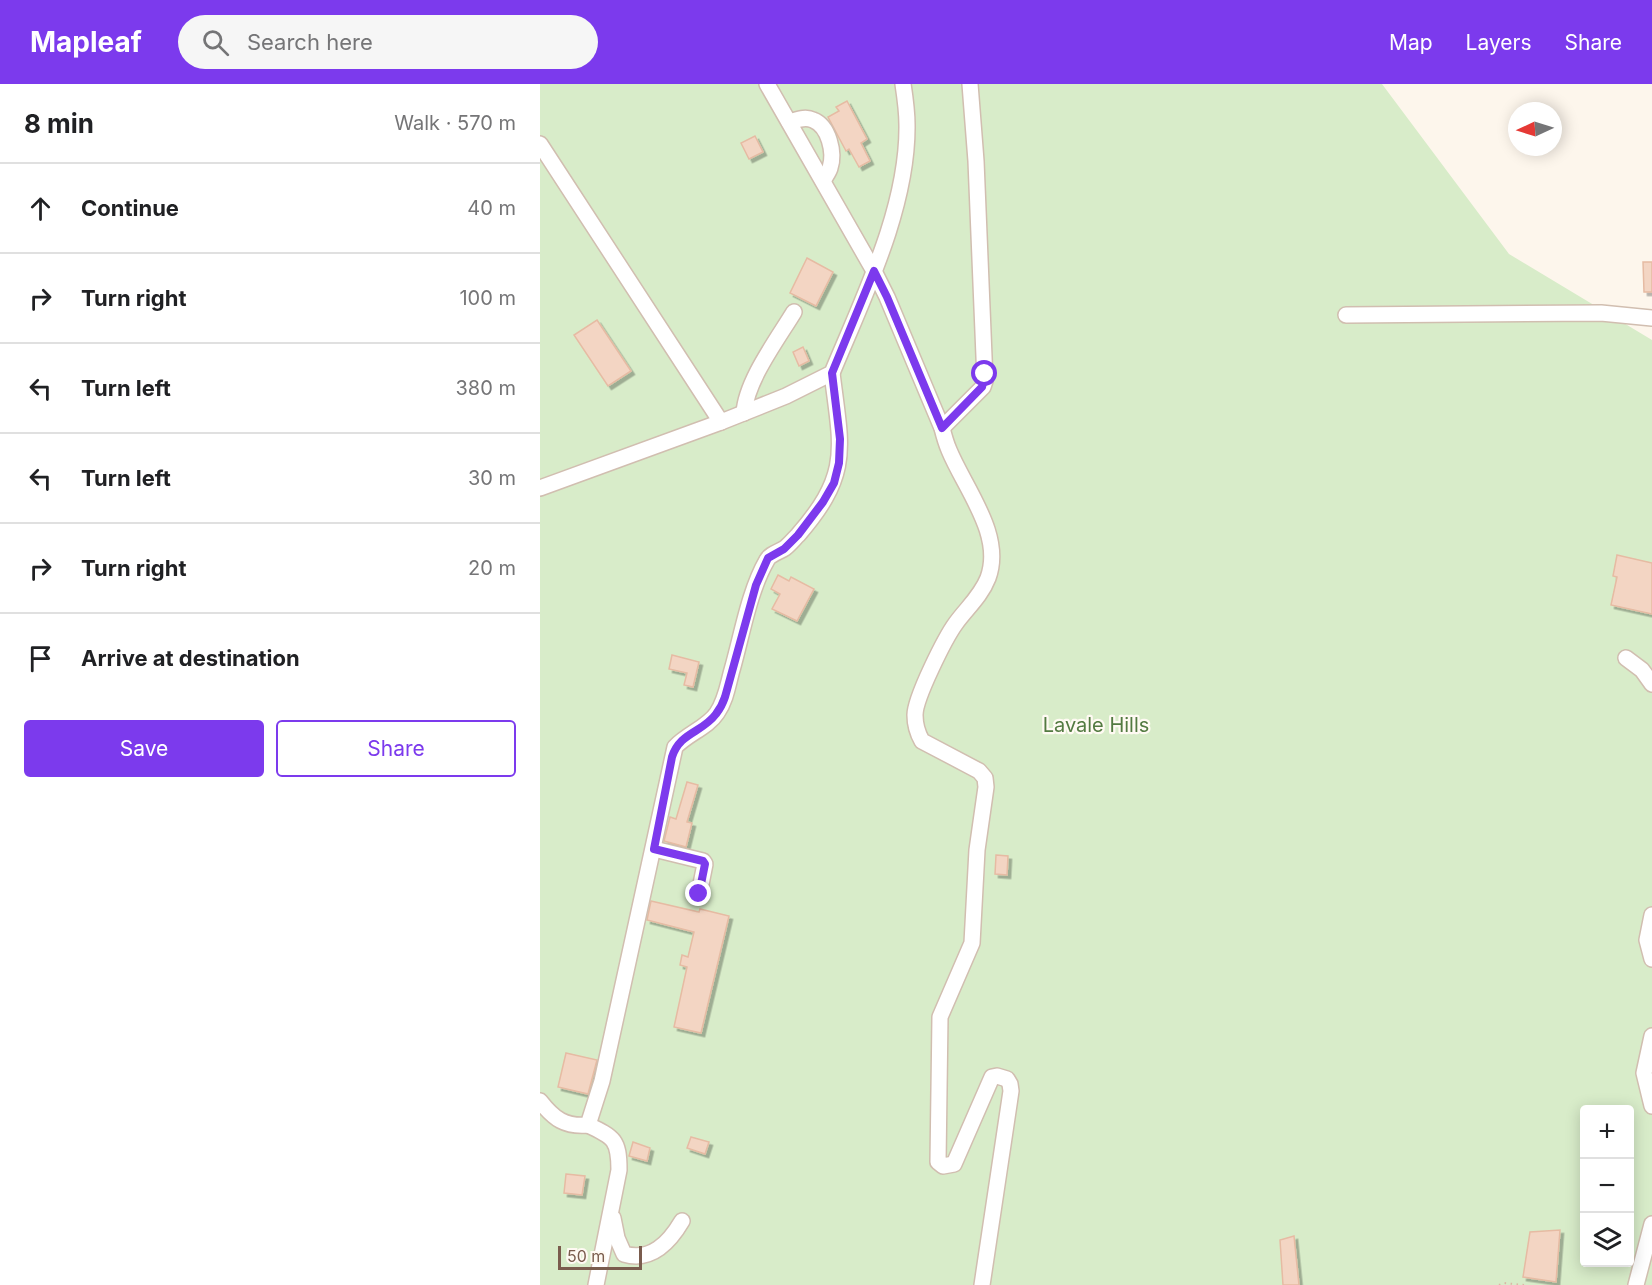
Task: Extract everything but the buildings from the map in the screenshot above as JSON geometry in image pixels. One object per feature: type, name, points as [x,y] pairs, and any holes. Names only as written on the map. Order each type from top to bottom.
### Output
[{"type":"street","points":[[767,84],[887,297],[942,428],[949,451],[990,537],[993,558],[985,586],[955,625],[923,687],[915,715],[922,741],[980,771],[986,783],[977,850],[972,943],[940,1017],[938,1151],[939,1164],[945,1167],[954,1164],[992,1077],[1007,1079],[1011,1091],[982,1285]]},
{"type":"street","points":[[588,1125],[603,1081],[675,747],[683,738],[716,716],[725,697],[756,585],[768,558],[784,549],[798,535],[834,483],[839,463],[840,439],[832,373],[874,271],[898,198],[905,161],[908,124],[903,84]]},
{"type":"street","points":[[942,428],[982,387],[985,381],[976,161],[970,84]]},
{"type":"street","points":[[789,122],[802,118],[814,120],[828,136],[832,153],[830,167],[823,181]]},
{"type":"street","points":[[540,144],[721,422]]},
{"type":"street","points":[[744,413],[745,400],[751,384],[794,312]]},
{"type":"street","points":[[1346,315],[1601,313],[1652,318]]},
{"type":"street","points":[[540,488],[744,413],[786,396],[832,373]]},
{"type":"street","points":[[1626,658],[1642,670],[1652,684]]},
{"type":"street","points":[[654,849],[703,861],[705,864],[699,894]]},
{"type":"street","points":[[1652,915],[1647,940],[1652,959]]},
{"type":"street","points":[[1652,1036],[1644,1073],[1652,1106]]},
{"type":"street","points":[[540,1101],[560,1122],[577,1126],[588,1125],[609,1135],[617,1144],[619,1170],[596,1285]]},
{"type":"street","points":[[611,1210],[617,1238],[624,1254],[634,1257],[648,1255],[663,1247],[682,1221]]},
{"type":"street","points":[[1636,1285],[1652,1224]]},
{"type":"path","points":[[1499,1285],[1504,1283],[1524,1285]]},
{"type":"green space","name":"Lavale Hills","points":[[540,84],[1382,84],[1509,254],[1652,340],[1652,1285],[540,1285]]},
{"type":"route","points":[[699,894],[705,864],[703,861],[654,849],[672,757],[675,747],[683,738],[716,716],[725,697],[756,585],[768,558],[784,549],[798,535],[834,483],[839,463],[840,439],[832,373],[874,271],[942,428],[982,387],[985,374]]}]
